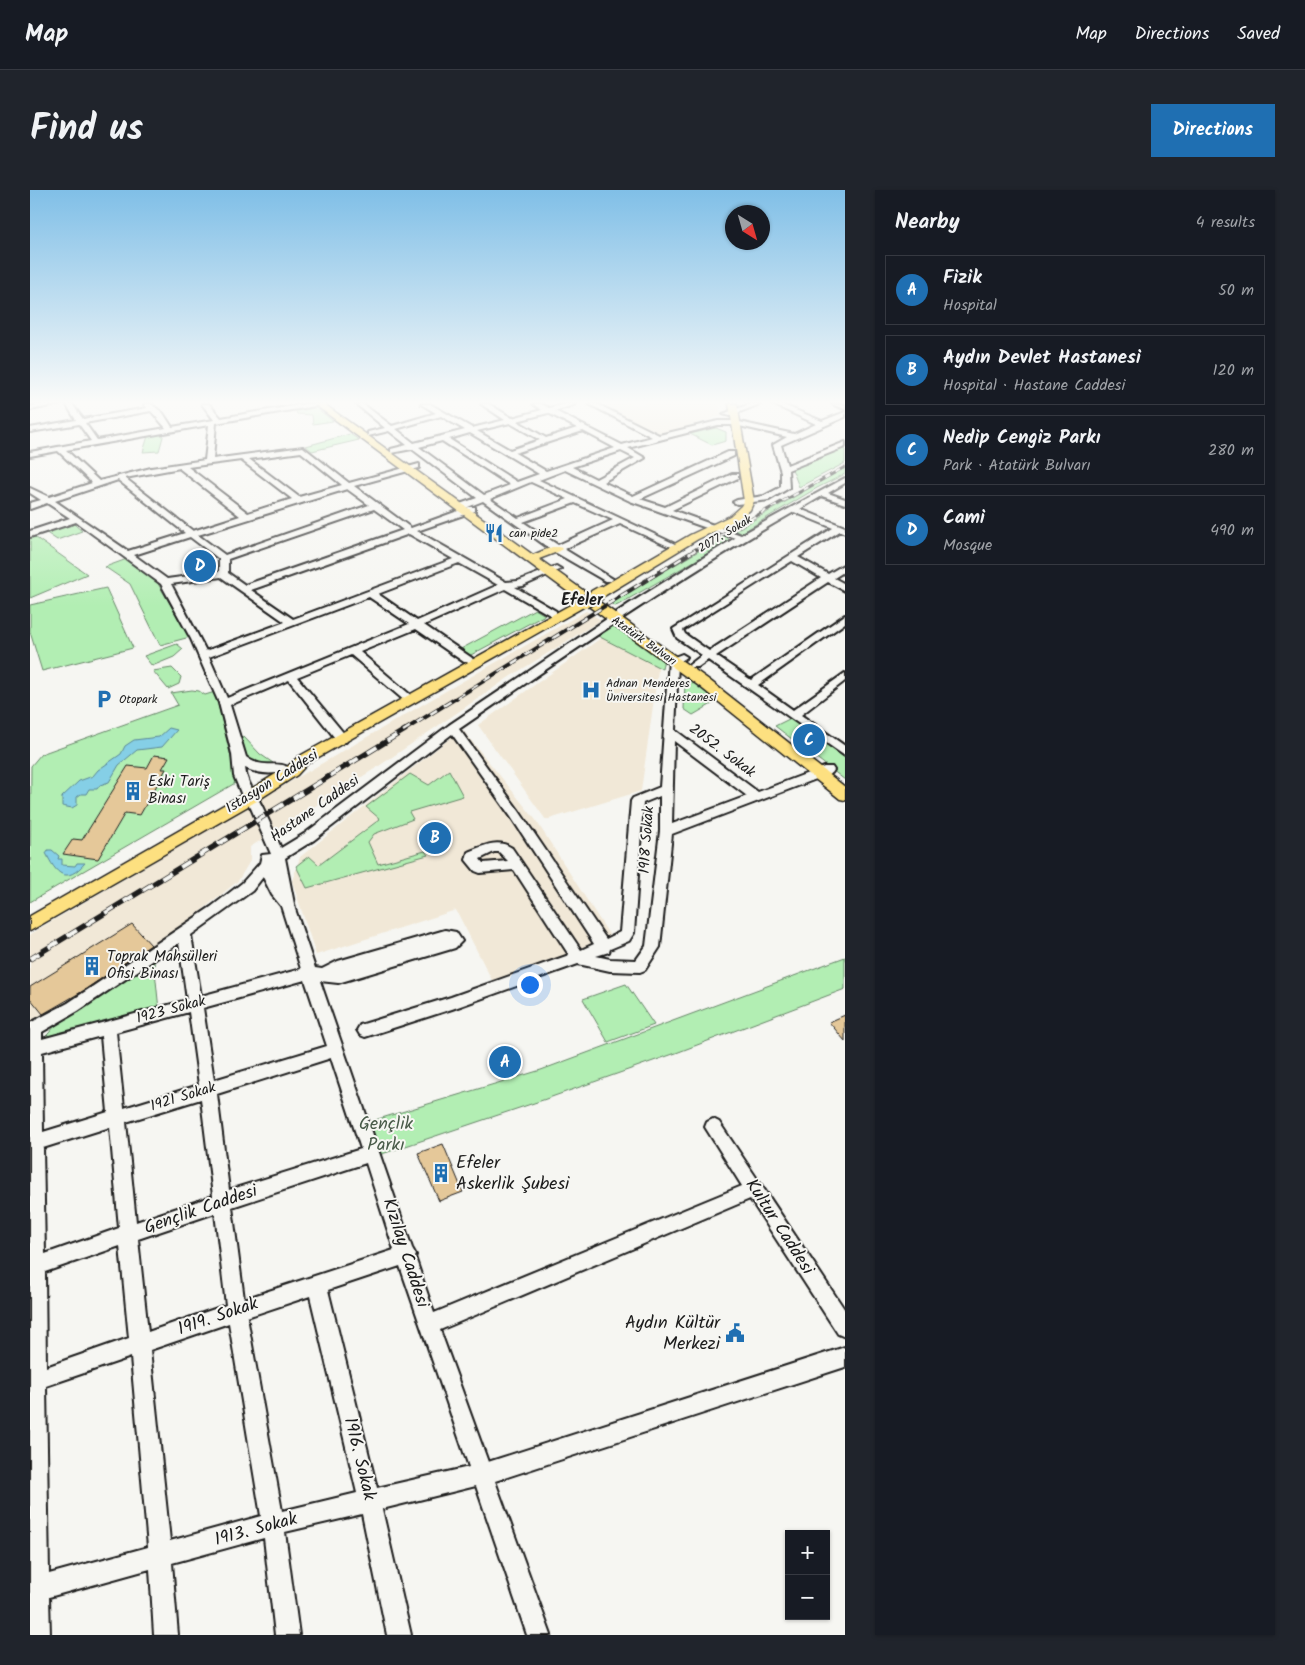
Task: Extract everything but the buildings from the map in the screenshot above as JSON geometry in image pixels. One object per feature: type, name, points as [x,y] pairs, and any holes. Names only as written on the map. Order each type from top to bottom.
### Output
[{"type":"main road","name":"Atatürk Bulvarı","points":[[418,471],[617,617],[683,661],[824,772],[845,795]]},
{"type":"main road","points":[[439,684],[450,672],[468,660],[553,612],[591,598],[608,579],[670,544],[694,537],[732,513],[737,502],[734,471]]},
{"type":"main road","points":[[710,528],[722,524],[746,510],[749,501],[743,471]]},
{"type":"main road","points":[[439,684],[474,674],[591,598],[687,548],[694,537]]},
{"type":"main road","points":[[547,565],[556,549]]},
{"type":"main road","name":"Atatürk Bulvarı","points":[[683,661],[704,683],[824,772],[845,783]]},
{"type":"main road","name":"Istasyon Caddesi","points":[[30,924],[292,771],[303,760],[439,684]]},
{"type":"main road","points":[[30,915],[252,794],[282,768],[303,760]]},
{"type":"street","points":[[85,471],[97,483]]},
{"type":"street","points":[[30,506],[97,483],[119,477],[155,471]]},
{"type":"street","points":[[189,471],[246,516]]},
{"type":"street","points":[[261,471],[298,500]]},
{"type":"street","points":[[331,471],[409,530],[553,612]]},
{"type":"street","points":[[126,555],[246,516],[396,471]]},
{"type":"street","points":[[447,471],[515,522],[556,549],[608,579]]},
{"type":"street","points":[[494,471],[517,486]]},
{"type":"street","points":[[541,471],[545,474]]},
{"type":"street","points":[[244,589],[409,530],[552,471]]},
{"type":"street","points":[[575,471],[664,511],[742,538]]},
{"type":"street","points":[[598,481],[616,471]]},
{"type":"street","points":[[633,498],[692,471]]},
{"type":"street","points":[[737,502],[766,498],[785,488],[784,471]]},
{"type":"street","points":[[664,511],[735,476]]},
{"type":"street","points":[[119,477],[224,558]]},
{"type":"street","points":[[533,480],[618,522],[670,544]]},
{"type":"street","name":"2077. Sokak","points":[[617,617],[742,538],[845,480]]},
{"type":"street","points":[[30,490],[77,519],[165,582],[223,574],[291,622]]},
{"type":"street","points":[[822,493],[845,502]]},
{"type":"street","points":[[515,522],[574,500]]},
{"type":"street","points":[[224,558],[375,506]]},
{"type":"street","points":[[793,509],[842,529]]},
{"type":"street","points":[[30,534],[77,519]]},
{"type":"street","points":[[556,549],[618,522]]},
{"type":"street","points":[[842,529],[678,630],[681,636],[843,747]]},
{"type":"street","points":[[223,574],[224,558]]},
{"type":"street","points":[[793,558],[845,588]]},
{"type":"street","points":[[203,656],[462,559]]},
{"type":"street","points":[[224,703],[416,625],[507,585],[520,584],[547,565]]},
{"type":"street","points":[[683,661],[710,656],[845,567]]},
{"type":"street","name":"Kızılay Caddesi","points":[[165,582],[203,656],[224,703],[252,794],[270,839],[273,866],[288,909],[316,975],[336,1050],[407,1255],[429,1325],[539,1635]]},
{"type":"street","points":[[370,592],[468,660]]},
{"type":"street","name":"Hastane Caddesi","points":[[32,1030],[73,1007],[184,933],[453,728],[617,617]]},
{"type":"street","points":[[751,685],[845,618]]},
{"type":"street","points":[[353,651],[410,700]]},
{"type":"street","name":"1918 Sokak","points":[[578,958],[610,965],[640,966],[653,947],[666,831],[669,731],[683,661]]},
{"type":"street","points":[[291,676],[342,739]]},
{"type":"street","points":[[794,715],[845,676]]},
{"type":"street","points":[[453,728],[515,814],[604,948]]},
{"type":"street","name":"2052. Sokak","points":[[669,731],[756,797]]},
{"type":"street","points":[[241,759],[262,770],[282,768]]},
{"type":"street","points":[[666,831],[824,772]]},
{"type":"street","points":[[365,1030],[452,1003],[578,958],[604,948],[624,937],[627,933],[637,801],[666,789]]},
{"type":"street","points":[[270,839],[286,844],[309,837]]},
{"type":"street","points":[[518,865],[578,958]]},
{"type":"street","points":[[184,933],[208,1090],[236,1311],[273,1524],[287,1635]]},
{"type":"street","points":[[446,936],[451,936],[455,941],[338,977],[316,975],[446,936]]},
{"type":"street","name":"1923 Sokak","points":[[34,1048],[194,1003],[316,975]]},
{"type":"street","points":[[108,1027],[140,1343],[166,1635]]},
{"type":"street","points":[[32,1030],[34,1048],[34,1590],[38,1635]]},
{"type":"street","name":"1921 Sokak","points":[[33,1144],[336,1050]]},
{"type":"street","name":"Kultur Caddesi","points":[[713,1127],[845,1327]]},
{"type":"street","name":"Gençlik Caddesi","points":[[33,1267],[223,1201],[372,1153]]},
{"type":"street","points":[[429,1325],[754,1189]]},
{"type":"street","name":"1919. Sokak","points":[[33,1381],[140,1343],[407,1255]]},
{"type":"street","name":"1916. Sokak","points":[[317,1284],[370,1502],[399,1635]]},
{"type":"street","name":"1913. Sokak","points":[[34,1590],[273,1524],[483,1474],[845,1357]]},
{"type":"shaded area","points":[[586,611],[601,620],[511,676],[376,768],[250,847],[250,861],[238,881],[165,940],[30,1025],[30,934]]},
{"type":"shaded area","name":"Adnan Menderes Üniversitesi Hastanesi","points":[[618,626],[660,656],[641,791],[546,820],[478,725]]},
{"type":"shaded area","points":[[462,729],[535,819],[612,939],[493,982],[456,910],[316,955],[292,881],[300,857]]},
{"type":"green space","points":[[793,471],[829,471],[799,487]]},
{"type":"green space","points":[[839,471],[845,471],[845,474],[817,488],[741,533],[729,534]]},
{"type":"green space","points":[[74,524],[82,531],[57,540],[45,532]]},
{"type":"green space","points":[[32,535],[87,574],[30,598],[30,536]]},
{"type":"green space","points":[[724,536],[729,541],[618,605],[615,606],[610,603]]},
{"type":"green space","points":[[127,559],[157,582],[190,637],[160,645],[130,584],[105,567]]},
{"type":"green space","points":[[106,588],[133,648],[42,671],[30,632],[30,605]]},
{"type":"green space","points":[[535,609],[545,615],[469,656],[459,650]]},
{"type":"green space","points":[[613,626],[664,658],[662,669],[598,636]]},
{"type":"green space","points":[[177,644],[183,649],[174,657],[152,666],[144,656]]},
{"type":"green space","points":[[172,668],[181,677],[179,684],[168,689],[153,671]]},
{"type":"green space","points":[[688,679],[694,680],[717,701],[693,715],[684,709],[685,682]]},
{"type":"green space","points":[[199,691],[205,695],[215,692],[237,782],[30,902],[31,766],[41,754],[178,705],[171,693]]},
{"type":"green space","points":[[793,717],[845,754],[845,780],[775,726]]},
{"type":"green space","points":[[239,737],[244,737],[260,754],[273,763],[265,768],[244,759]]},
{"type":"green space","points":[[449,770],[463,796],[409,812],[413,819],[374,834],[368,842],[378,864],[425,851],[428,855],[307,888],[296,866],[309,856],[319,865],[380,819],[366,807],[410,774],[429,785]]},
{"type":"green space","name":"Gençlik Parkı","points":[[845,957],[845,989],[676,1053],[376,1156],[365,1123],[541,1070]]},
{"type":"green space","points":[[154,961],[159,1010],[42,1041],[55,1026]]},
{"type":"green space","points":[[626,984],[654,1025],[608,1042],[583,999]]},
{"type":"water","points":[[169,728],[177,730],[162,747],[137,750],[119,765],[109,782],[100,785],[97,789],[89,789],[86,794],[81,794],[77,797],[77,805],[72,808],[62,806],[62,797],[79,781],[93,776],[98,770],[121,754],[125,746],[134,740],[159,737]]},
{"type":"water","points":[[48,850],[52,850],[59,856],[58,859],[62,859],[62,865],[75,866],[77,863],[85,863],[72,874],[62,874],[54,867],[46,853]]},
{"type":"railway","points":[[698,548],[837,471]]},
{"type":"railway","points":[[403,731],[700,547]]},
{"type":"railway","points":[[30,959],[405,730]]},
{"type":"place","name":"can pide2","points":[[494,533]]},
{"type":"place","name":"Cami","points":[[200,566]]},
{"type":"place","name":"Adnan Menderes Üniversitesi Hastanesi","points":[[591,690]]},
{"type":"place","name":"Otopark","points":[[104,699]]},
{"type":"place","name":"Nedip Cengiz Parkı","points":[[809,740]]},
{"type":"place","name":"Eski Tariş Binası","points":[[133,791]]},
{"type":"place","name":"Aydın Devlet Hastanesi","points":[[435,838]]},
{"type":"place","name":"Toprak Mahsülleri Ofisi Binası","points":[[92,966]]},
{"type":"place","name":"Fizik","points":[[505,1062]]},
{"type":"place","name":"Efeler Askerlik Şubesi","points":[[441,1173]]},
{"type":"place","name":"Aydın Kültür Merkezi","points":[[735,1333]]},
{"type":"district","name":"Efeler","points":[[582,600]]}]
